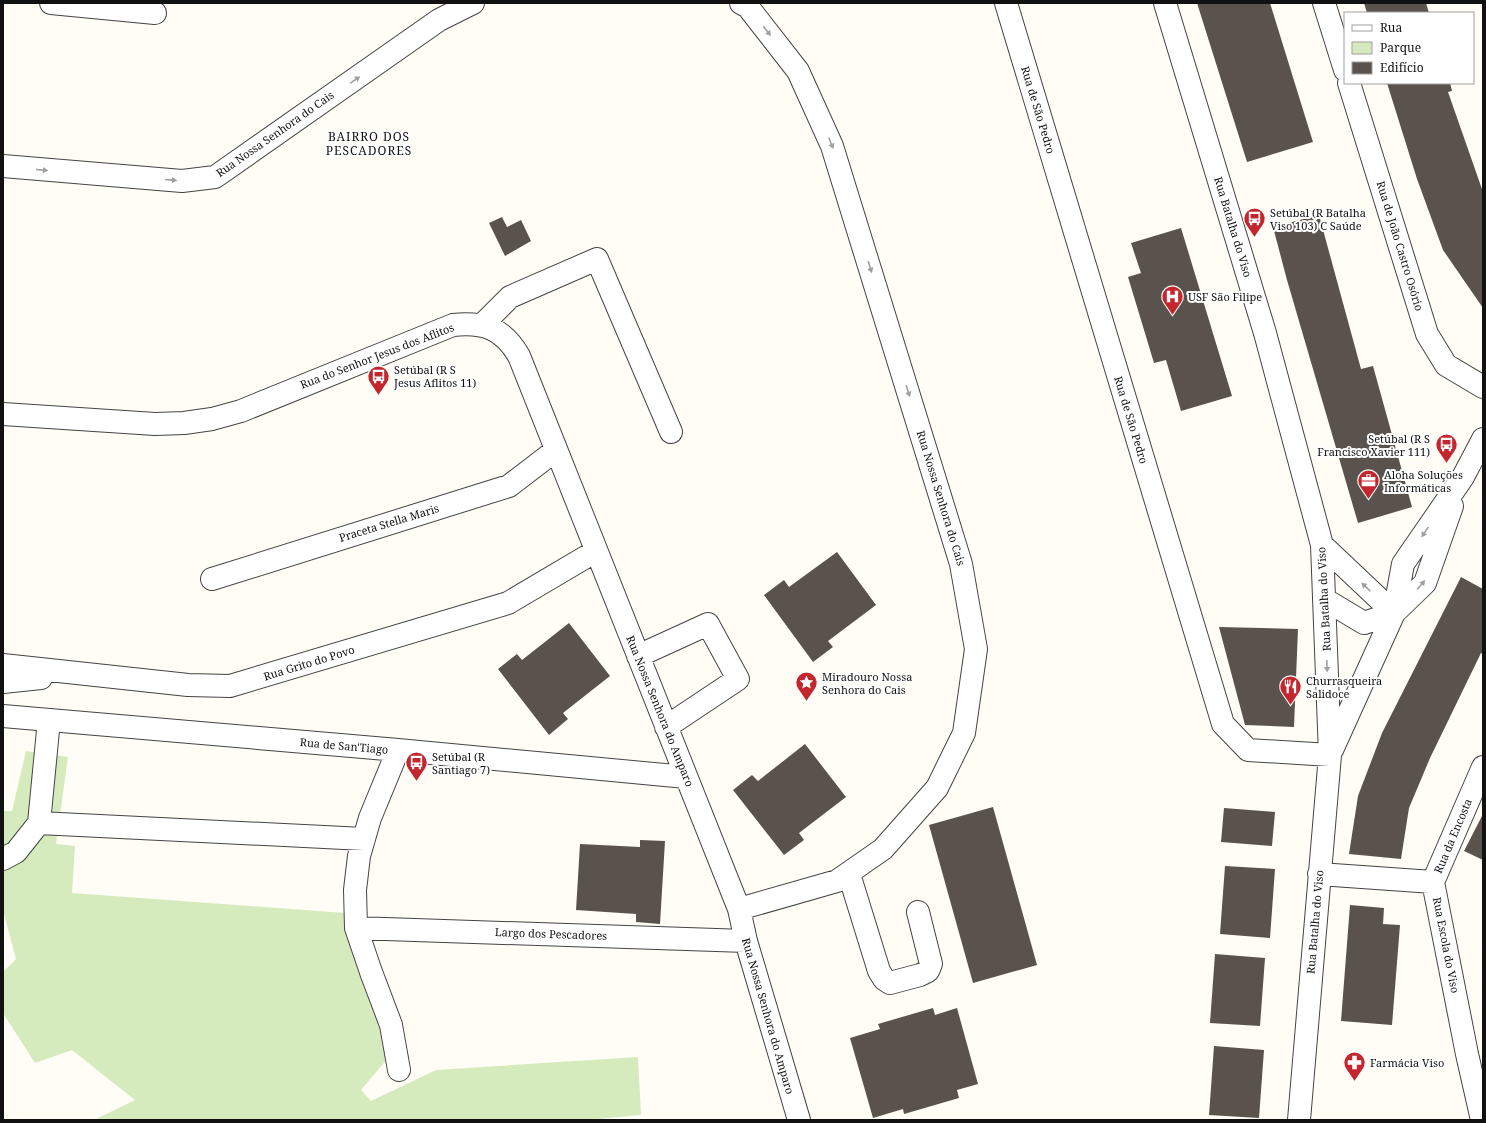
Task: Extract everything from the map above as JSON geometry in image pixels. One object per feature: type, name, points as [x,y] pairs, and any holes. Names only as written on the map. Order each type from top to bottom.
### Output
[{"type":"street","points":[[51,3],[155,13]]},
{"type":"street","name":"Rua Nossa Senhora do Cais","points":[[3,166],[182,181],[215,177],[439,20],[473,3]]},
{"type":"street","name":"Rua Nossa Senhora do Cais","points":[[739,909],[837,881],[883,849],[936,788],[964,733],[976,649],[962,564],[832,146],[798,71],[748,7],[740,3]]},
{"type":"street","name":"Rua de São Pedro","points":[[1006,3],[1223,724],[1248,750],[1330,755]]},
{"type":"street","name":"Rua Batalha do Viso","points":[[1165,3],[1265,333],[1322,545],[1330,755],[1299,1120]]},
{"type":"street","points":[[1324,3],[1344,67]]},
{"type":"street","name":"Rua de João Castro Osório","points":[[1349,84],[1427,334],[1446,365],[1483,387]]},
{"type":"street","points":[[482,325],[510,297],[597,259],[671,432]]},
{"type":"street","name":"Rua do Senhor Jesus dos Aflitos","points":[[3,414],[155,424],[184,423],[212,419],[241,411],[453,325],[482,325]]},
{"type":"street","name":"Rua Nossa Senhora do Amparo","points":[[482,325],[502,334],[512,344],[519,356],[739,909],[746,941],[799,1120]]},
{"type":"street","points":[[1330,755],[1394,613],[1425,583],[1463,477],[1483,439]]},
{"type":"street","name":"Praceta Stella Maris","points":[[212,579],[509,486],[556,450]]},
{"type":"street","points":[[1322,545],[1394,613]]},
{"type":"street","name":"Rua Grito do Povo","points":[[3,665],[188,685],[230,686],[508,603],[596,550]]},
{"type":"street","points":[[1324,599],[1364,623],[1394,613]]},
{"type":"street","points":[[638,656],[708,624],[738,679],[666,727]]},
{"type":"street","points":[[3,682],[82,673]]},
{"type":"street","name":"Rua de San'Tiago","points":[[3,716],[398,750],[686,777]]},
{"type":"street","points":[[3,859],[16,852],[39,823],[48,720]]},
{"type":"street","points":[[398,750],[370,818],[359,856],[355,890],[356,928],[370,972],[391,1025],[399,1070]]},
{"type":"street","name":"Rua da Encosta","points":[[1433,882],[1483,767]]},
{"type":"street","points":[[39,823],[364,839]]},
{"type":"street","points":[[849,874],[879,970],[884,979],[890,983],[920,975],[928,971],[931,964],[918,912]]},
{"type":"street","name":"Rua Escola do Viso","points":[[1319,874],[1433,882],[1467,1054],[1482,1120]]},
{"type":"street","name":"Largo dos Pescadores","points":[[356,928],[746,941]]},
{"type":"green space","points":[[26,751],[68,757],[56,844],[75,846],[72,893],[345,913],[354,958],[388,1035],[388,1058],[361,1090],[371,1101],[436,1070],[638,1057],[641,1115],[587,1120],[94,1120],[135,1100],[72,1050],[35,1063],[3,1013],[3,972],[16,959],[3,910],[3,811],[12,811]]},
{"type":"building","points":[[1197,3],[1270,3],[1313,142],[1247,162]]},
{"type":"building","points":[[1364,3],[1426,3],[1429,12],[1367,12]]},
{"type":"building","points":[[1387,84],[1450,84],[1452,91],[1448,92],[1483,192],[1483,308],[1443,250],[1417,179]]},
{"type":"building","points":[[1319,215],[1361,369],[1373,366],[1412,507],[1358,523],[1273,227]]},
{"type":"building","points":[[502,217],[507,227],[521,220],[531,241],[505,256],[489,223]]},
{"type":"building","points":[[1181,228],[1232,396],[1181,411],[1166,360],[1154,363],[1128,277],[1141,273],[1131,243]]},
{"type":"building","points":[[837,552],[876,605],[828,641],[833,647],[813,662],[764,595],[784,580],[789,587]]},
{"type":"building","points":[[1461,577],[1483,589],[1483,654],[1481,653],[1430,758],[1409,808],[1401,859],[1349,854],[1358,796],[1382,733]]},
{"type":"building","points":[[569,623],[610,676],[563,713],[568,719],[549,735],[498,669],[517,654],[522,660]]},
{"type":"building","points":[[1219,627],[1298,629],[1294,727],[1245,725]]},
{"type":"building","points":[[805,744],[846,797],[799,833],[804,840],[784,855],[733,790],[752,775],[758,781]]},
{"type":"building","points":[[993,807],[1037,965],[973,983],[929,825]]},
{"type":"building","points":[[1224,808],[1275,812],[1272,846],[1221,842]]},
{"type":"building","points":[[1483,814],[1483,860],[1464,851]]},
{"type":"building","points":[[640,840],[665,841],[660,924],[636,922],[636,914],[576,910],[580,844],[640,847]]},
{"type":"building","points":[[1225,866],[1275,869],[1270,938],[1220,934]]},
{"type":"building","points":[[1350,905],[1384,908],[1383,924],[1400,925],[1392,1025],[1341,1021]]},
{"type":"building","points":[[1215,954],[1265,958],[1260,1026],[1210,1023]]},
{"type":"building","points":[[933,1008],[935,1015],[957,1008],[978,1084],[957,1090],[959,1098],[904,1114],[903,1109],[873,1118],[850,1038],[880,1029],[878,1024]]},
{"type":"building","points":[[1214,1046],[1264,1050],[1259,1118],[1209,1115]]},
{"type":"place","name":"Setúbal (R Batalha Viso 103) C Saúde","points":[[1255,238]]},
{"type":"place","name":"USF São Filipe","points":[[1172,316]]},
{"type":"place","name":"Setúbal (R S Jesus Aflitos 11)","points":[[378,396]]},
{"type":"place","name":"Setúbal (R S Francisco Xavier 111)","points":[[1446,464]]},
{"type":"place","name":"Aloha Soluções Informáticas","points":[[1369,500]]},
{"type":"place","name":"Miradouro Nossa Senhora do Cais","points":[[806,702]]},
{"type":"place","name":"Churrasqueira Salidoce","points":[[1291,706]]},
{"type":"place","name":"Setúbal (R Santiago 7)","points":[[416,782]]},
{"type":"place","name":"Farmácia Viso","points":[[1354,1082]]},
{"type":"district","name":"BAIRRO DOS PESCADORES","points":[[369,144]]}]
